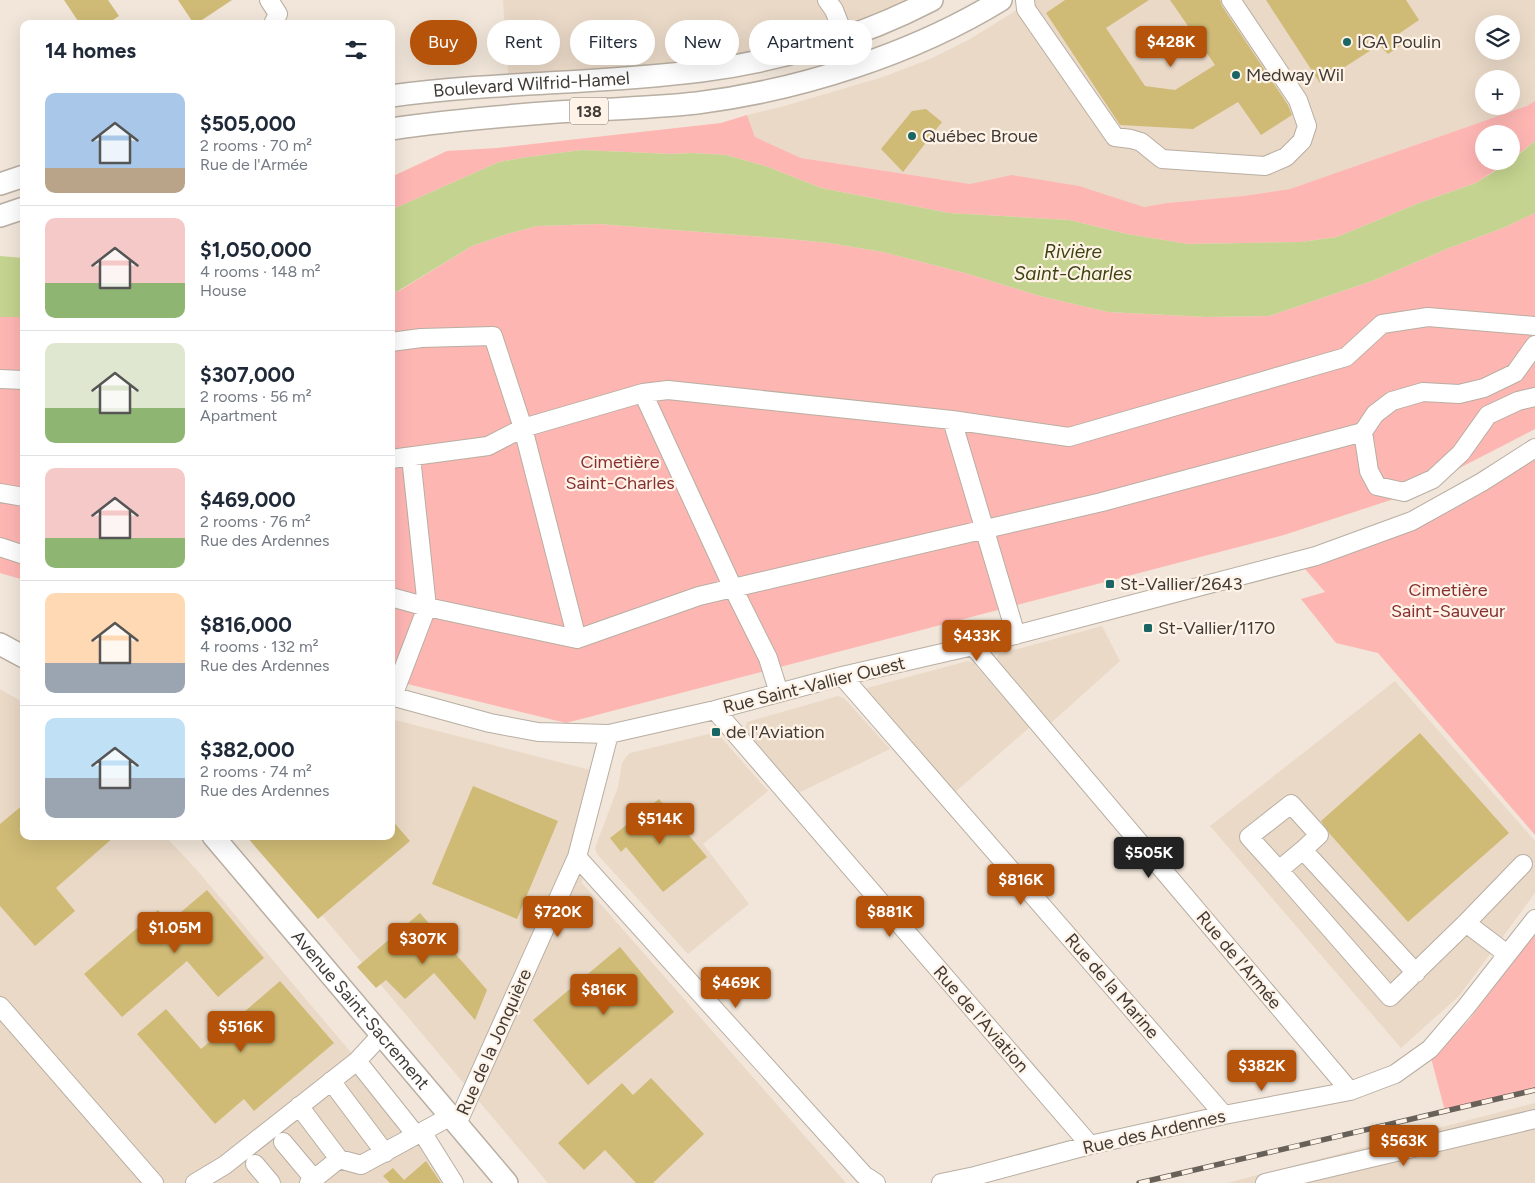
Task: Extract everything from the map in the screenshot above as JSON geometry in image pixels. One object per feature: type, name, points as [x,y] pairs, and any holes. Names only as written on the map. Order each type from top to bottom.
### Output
[{"type":"main road","name":"Boulevard Wilfrid-Hamel","points":[[872,27],[932,0]]},
{"type":"main road","name":"Boulevard Wilfrid-Hamel","points":[[395,128],[505,116],[669,106],[768,90],[837,72],[880,58],[928,38],[997,1]]},
{"type":"main road","name":"Boulevard Wilfrid-Hamel","points":[[395,96],[508,84],[639,77],[702,71],[749,62]]},
{"type":"main road","points":[[0,184],[20,177]]},
{"type":"main road","points":[[0,216],[20,209]]},
{"type":"main road","points":[[0,644],[20,655]]},
{"type":"main road","name":"Avenue Saint-Sacrement","points":[[216,840],[507,1183]]},
{"type":"street","points":[[269,0],[278,14],[275,20]]},
{"type":"street","points":[[827,0],[838,20]]},
{"type":"street","points":[[1024,0],[1026,9],[1115,137],[1141,142],[1162,159],[1265,166],[1286,157],[1302,141],[1307,126],[1298,100],[1231,0]]},
{"type":"street","points":[[395,459],[488,446],[523,428],[643,393],[668,390],[952,420],[1069,437],[1346,357],[1382,324],[1428,317],[1535,326]]},
{"type":"street","points":[[395,341],[421,338],[493,336],[523,428],[577,639]]},
{"type":"street","points":[[395,598],[427,607],[577,639],[699,596],[1102,502],[1362,432],[1375,414],[1392,401],[1423,392],[1459,394],[1484,388],[1515,373],[1535,345]]},
{"type":"street","points":[[0,379],[20,380]]},
{"type":"street","points":[[643,393],[733,588],[768,658],[779,693]]},
{"type":"street","points":[[1362,432],[1369,471],[1377,486],[1404,492],[1433,479],[1461,452],[1488,415],[1518,401],[1535,397]]},
{"type":"street","points":[[952,420],[1016,635]]},
{"type":"street","name":"Rue Saint-Vallier Ouest","points":[[395,697],[490,723],[538,732],[610,734],[714,710],[842,676],[973,646],[1316,556],[1412,521],[1482,482],[1535,448]]},
{"type":"street","points":[[395,688],[427,607],[411,457]]},
{"type":"street","points":[[0,493],[20,496]]},
{"type":"street","points":[[0,548],[20,554]]},
{"type":"street","name":"Rue de l'Armée","points":[[973,646],[1350,1091]]},
{"type":"street","name":"Rue de la Marine","points":[[842,676],[1224,1115]]},
{"type":"street","name":"Rue de l'Aviation","points":[[714,710],[1090,1145]]},
{"type":"street","name":"Rue de la Jonquière","points":[[454,1120],[577,857],[610,734]]},
{"type":"street","points":[[1279,870],[1319,835],[1291,804],[1249,836],[1390,997],[1416,974],[1523,864]]},
{"type":"street","points":[[1303,850],[1416,974]]},
{"type":"street","points":[[577,857],[864,1176],[876,1183]]},
{"type":"street","name":"Rue des Ardennes","points":[[941,1183],[975,1176],[1090,1145],[1224,1115],[1350,1091],[1395,1074],[1430,1049],[1456,1020],[1535,919]]},
{"type":"street","points":[[1466,922],[1507,954]]},
{"type":"street","points":[[0,1006],[154,1183]]},
{"type":"street","points":[[195,1183],[216,1178],[225,1165],[357,1061],[381,1035]]},
{"type":"street","points":[[357,1061],[419,1134],[454,1183]]},
{"type":"street","points":[[331,1081],[385,1152]]},
{"type":"street","points":[[299,1106],[339,1159],[361,1166],[419,1134],[454,1120]]},
{"type":"street","points":[[1265,1183],[1535,1119]]},
{"type":"street","points":[[283,1142],[311,1181],[339,1159]]},
{"type":"street","points":[[255,1164],[271,1183]]},
{"type":"shaded area","points":[[503,0],[932,0],[872,23],[872,20],[749,20],[749,58],[739,59],[739,20],[665,20],[665,65],[682,65],[509,84],[508,65],[560,65],[560,20],[504,20]]},
{"type":"shaded area","points":[[1033,0],[1535,0],[1535,101],[1520,108],[1520,70],[1475,70],[1475,115],[1501,115],[1290,189],[1144,207],[970,184],[801,158],[755,137],[747,115],[883,77],[930,59],[970,39]]},
{"type":"shaded area","points":[[1102,626],[1120,661],[1051,723],[997,661],[999,654]]},
{"type":"shaded area","points":[[968,661],[973,663],[1030,727],[954,793],[865,690]]},
{"type":"shaded area","points":[[1395,681],[1535,841],[1535,893],[1459,996],[1401,1048],[1210,826]]},
{"type":"shaded area","points":[[0,689],[20,701],[20,840],[169,840],[196,869],[413,1126],[465,1183],[0,1183]]},
{"type":"shaded area","points":[[838,696],[845,699],[890,749],[796,794],[745,735],[747,722]]},
{"type":"shaded area","points":[[395,720],[590,770],[582,883],[846,1183],[548,1183],[258,840],[395,840]]},
{"type":"shaded area","points":[[713,733],[719,735],[768,791],[703,844],[749,904],[688,954],[597,854],[595,848],[618,787],[622,763],[630,753]]},
{"type":"shaded area","points":[[1535,1103],[1535,1183],[1227,1183]]},
{"type":"green space","points":[[1535,101],[1535,141],[1520,153],[1520,125],[1475,125],[1475,170],[1496,170],[1476,183],[1419,203],[1337,237],[1301,242],[1188,244],[1127,234],[1069,220],[949,213],[821,188],[768,167],[726,155],[692,153],[672,154],[582,150],[499,162],[395,208],[395,175],[447,151],[497,148],[721,123],[747,115],[755,137],[801,158],[970,184],[1012,175],[1079,186],[1144,207],[1290,189],[1501,115],[1520,115],[1520,108]]},
{"type":"green space","name":"Cimetière Saint-Charles","points":[[1535,213],[1535,429],[1409,494],[1284,535],[566,723],[395,681],[395,292],[472,246],[537,226],[599,224],[778,238],[829,243],[883,252],[965,273],[1040,296],[1108,312],[1206,317],[1269,316],[1372,281],[1449,248],[1503,228]]},
{"type":"green space","points":[[0,317],[20,317],[20,579],[0,573]]},
{"type":"green space","name":"Cimetière Saint-Sauveur","points":[[1535,448],[1535,835],[1378,653],[1336,643],[1301,599],[1325,592],[1298,561],[1364,540]]},
{"type":"green space","points":[[1535,932],[1535,1090],[1445,1111],[1431,1058],[1469,1020]]},
{"type":"water","name":"Rivière Saint-Charles","points":[[1535,141],[1535,213],[1503,228],[1449,248],[1372,281],[1269,316],[1206,317],[1108,312],[1040,296],[965,273],[883,252],[829,243],[599,224],[537,226],[507,234],[472,246],[395,292],[395,208],[499,162],[582,150],[726,155],[768,167],[821,188],[949,213],[1069,220],[1127,234],[1188,244],[1301,242],[1337,237],[1419,203],[1476,183],[1497,170],[1520,170],[1520,154]]},
{"type":"water","points":[[0,256],[20,258],[20,317],[0,317]]},
{"type":"building","points":[[64,0],[108,0],[119,16],[113,20],[77,20]]},
{"type":"building","points":[[178,0],[232,0],[202,20],[191,20]]},
{"type":"building","name":"Medway Wil","points":[[1065,0],[1149,0],[1106,28],[1145,86],[1175,90],[1215,65],[1170,0],[1220,0],[1222,6],[1288,105],[1292,115],[1261,135],[1238,102],[1193,129],[1120,125],[1046,13]]},
{"type":"building","name":"IGA Poulin","points":[[1266,0],[1406,0],[1419,20],[1397,35],[1403,44],[1388,54],[1379,45],[1320,83]]},
{"type":"building","name":"Québec Broue","points":[[926,109],[942,122],[903,172],[881,149],[912,111]]},
{"type":"building","points":[[1420,733],[1509,833],[1408,922],[1329,833],[1321,821]]},
{"type":"building","points":[[473,786],[558,821],[517,919],[432,884]]},
{"type":"building","points":[[659,799],[707,857],[663,892],[626,847],[621,852],[610,838]]},
{"type":"building","points":[[20,807],[20,840],[110,840],[56,888],[75,911],[35,946],[0,906],[0,824]]},
{"type":"building","points":[[395,824],[410,841],[318,919],[249,840],[395,840]]},
{"type":"building","points":[[207,890],[264,958],[218,997],[187,961],[122,1017],[84,974],[158,910],[168,923]]},
{"type":"building","points":[[420,913],[487,990],[475,1020],[434,973],[405,999],[386,980],[376,988],[357,967]]},
{"type":"building","points":[[620,947],[674,1012],[588,1085],[533,1020]]},
{"type":"building","points":[[280,981],[334,1043],[254,1111],[244,1099],[215,1124],[137,1034],[166,1009],[201,1049]]},
{"type":"building","points":[[651,1078],[704,1134],[653,1183],[636,1183],[605,1150],[584,1170],[558,1143],[622,1083],[633,1095]]},
{"type":"building","points":[[426,1161],[441,1183],[390,1183],[383,1176],[393,1168],[404,1180]]},
{"type":"railway","points":[[1139,1183],[1535,1090]]},
{"type":"place","name":"IGA Poulin","points":[[1347,42]]},
{"type":"place","name":"Medway Wil","points":[[1236,75]]},
{"type":"place","name":"Québec Broue","points":[[912,136]]},
{"type":"place","name":"St-Vallier/2643","points":[[1110,584]]},
{"type":"place","name":"St-Vallier/1170","points":[[1148,628]]},
{"type":"place","name":"de l'Aviation","points":[[716,732]]}]
